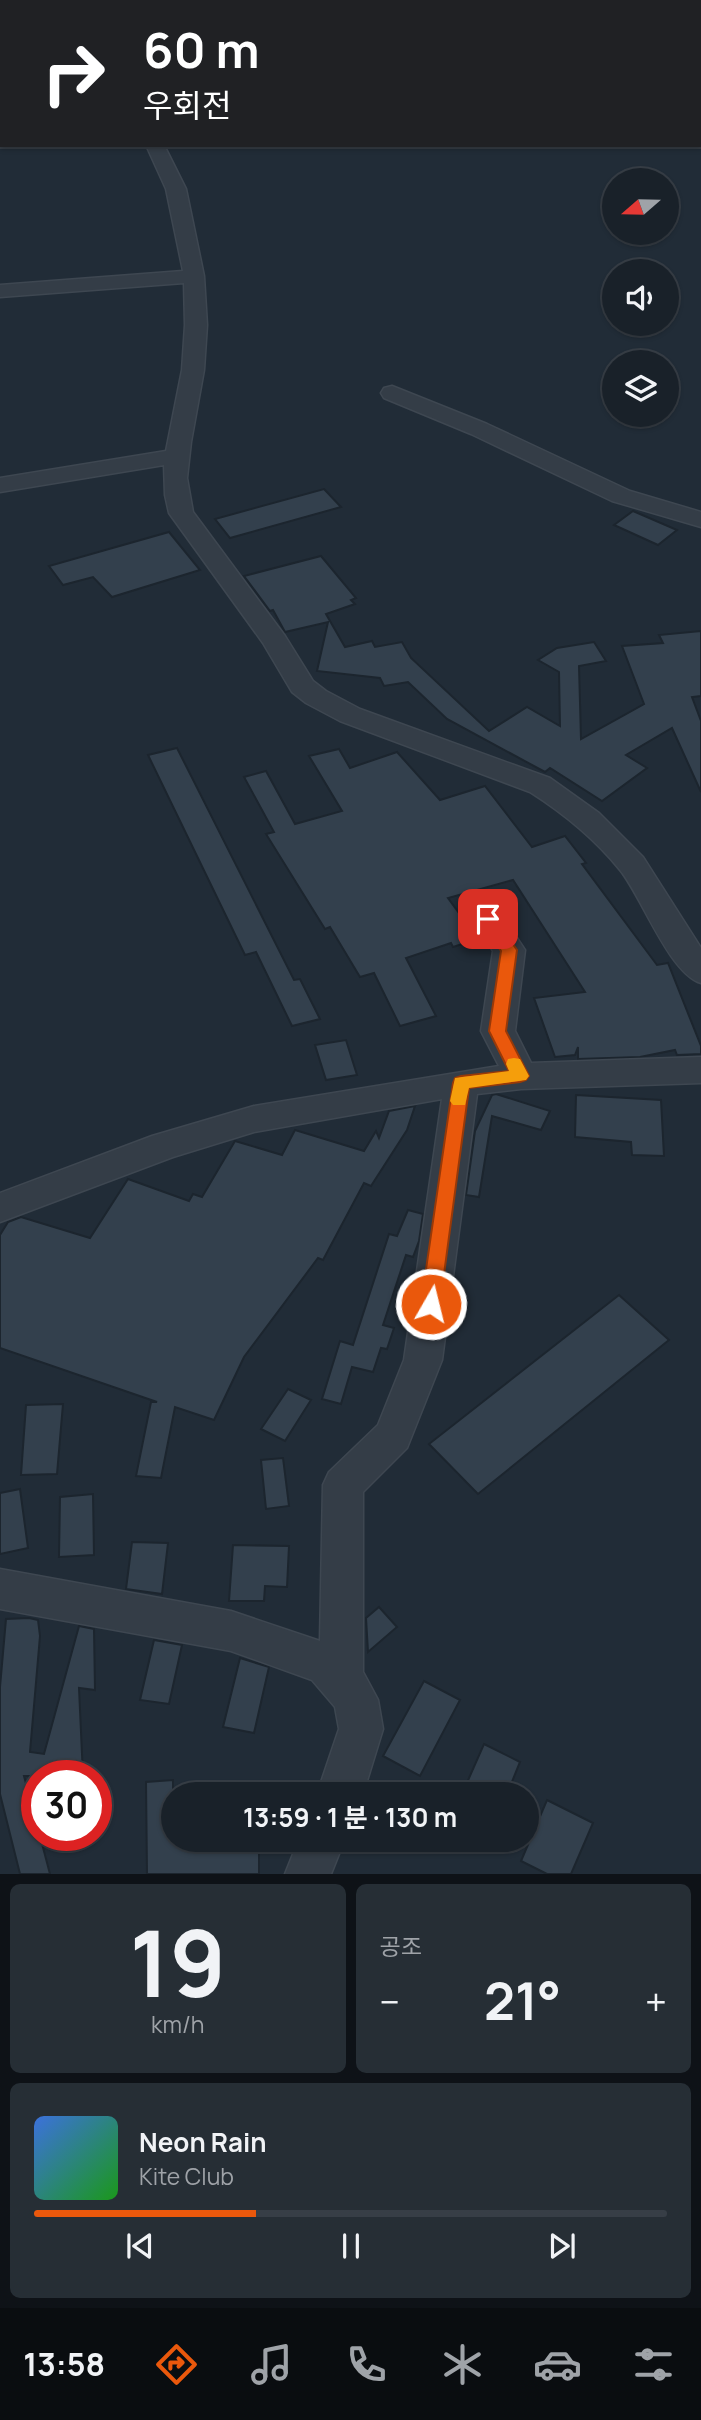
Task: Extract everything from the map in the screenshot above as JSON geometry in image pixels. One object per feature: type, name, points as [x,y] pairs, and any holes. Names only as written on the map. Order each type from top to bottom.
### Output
[{"type":"street","points":[[156,147],[176,186],[194,276],[196,323],[193,372],[176,456],[174,495],[181,513],[276,642],[302,686],[316,697],[351,715],[540,785],[566,801],[589,820],[632,864],[673,933],[701,971]]},
{"type":"street","points":[[0,291],[194,276]]},
{"type":"street","points":[[392,393],[479,429],[621,496],[701,520]]},
{"type":"street","points":[[0,485],[176,456]]},
{"type":"street","points":[[488,919],[509,950],[498,1031],[520,1076]]},
{"type":"street","points":[[0,1208],[164,1146],[254,1119],[461,1083],[520,1076],[701,1070]]},
{"type":"street","points":[[341,1678],[343,1485],[393,1436],[423,1360],[461,1083]]},
{"type":"street","points":[[0,1589],[231,1632],[326,1664],[341,1678],[356,1700],[361,1729],[344,1782]]},
{"type":"street","points":[[307,1874],[316,1852]]},
{"type":"building","points":[[324,489],[341,507],[230,538],[215,519]]},
{"type":"building","points":[[633,511],[677,530],[658,545],[614,525]]},
{"type":"building","points":[[169,532],[200,570],[112,597],[93,577],[63,585],[49,566]]},
{"type":"building","points":[[321,556],[356,598],[351,600],[355,604],[326,614],[345,647],[372,641],[375,647],[402,642],[411,658],[489,731],[527,707],[560,726],[559,672],[538,660],[557,648],[594,642],[606,661],[579,666],[581,739],[644,704],[622,646],[663,643],[659,635],[701,631],[701,696],[692,697],[701,721],[701,792],[672,728],[626,755],[647,768],[602,801],[550,768],[545,772],[447,719],[408,682],[384,686],[380,678],[317,671],[328,622],[285,632],[273,610],[270,611],[244,576]]},
{"type":"building","points":[[177,748],[294,980],[300,979],[320,1019],[292,1026],[256,952],[245,955],[148,755]]},
{"type":"building","points":[[339,749],[350,768],[397,752],[440,800],[485,786],[532,847],[565,836],[586,863],[582,864],[657,965],[668,963],[701,1046],[701,1054],[677,1055],[675,1050],[640,1057],[578,1059],[578,1047],[575,1055],[555,1057],[534,998],[585,992],[513,880],[448,898],[478,939],[453,947],[451,943],[406,958],[436,1016],[400,1026],[374,973],[360,977],[330,927],[325,929],[266,834],[274,832],[244,777],[266,771],[295,824],[342,811],[309,756]]},
{"type":"building","points":[[346,1040],[357,1075],[326,1080],[315,1045]]},
{"type":"building","points":[[492,1095],[550,1111],[541,1130],[492,1116],[479,1197],[466,1195],[475,1131]]},
{"type":"building","points":[[576,1095],[661,1100],[664,1156],[632,1155],[631,1142],[575,1137]]},
{"type":"building","points":[[415,1106],[407,1130],[371,1186],[364,1183],[323,1260],[318,1258],[244,1357],[214,1420],[175,1407],[161,1478],[136,1476],[151,1402],[157,1402],[0,1348],[0,1235],[8,1222],[21,1217],[90,1238],[128,1179],[189,1201],[193,1194],[202,1197],[235,1141],[282,1155],[295,1130],[364,1151],[376,1131],[379,1138],[389,1111]]},
{"type":"building","points":[[408,1210],[423,1214],[419,1241],[413,1257],[406,1255],[383,1325],[394,1328],[387,1349],[381,1348],[373,1372],[352,1367],[341,1404],[322,1399],[340,1341],[353,1345],[389,1234],[397,1236]]},
{"type":"building","points":[[619,1295],[669,1340],[478,1494],[429,1444]]},
{"type":"building","points":[[288,1389],[311,1400],[285,1441],[261,1429]]},
{"type":"building","points":[[63,1404],[57,1474],[21,1475],[26,1405]]},
{"type":"building","points":[[283,1458],[289,1506],[266,1509],[261,1460]]},
{"type":"building","points":[[20,1489],[28,1548],[0,1554],[0,1493]]},
{"type":"building","points":[[93,1494],[94,1555],[59,1557],[60,1497]]},
{"type":"building","points":[[132,1542],[168,1543],[162,1594],[126,1589]]},
{"type":"building","points":[[233,1545],[289,1546],[287,1587],[265,1586],[264,1601],[229,1601]]},
{"type":"building","points":[[379,1607],[397,1627],[368,1652],[366,1618]]},
{"type":"building","points":[[6,1619],[38,1620],[40,1636],[30,1752],[44,1754],[79,1626],[94,1629],[95,1690],[79,1688],[82,1760],[21,1760],[21,1851],[44,1851],[50,1874],[20,1874],[0,1794],[0,1687]]},
{"type":"building","points":[[154,1640],[182,1645],[169,1704],[140,1700]]},
{"type":"building","points":[[240,1658],[269,1667],[254,1733],[223,1727]]},
{"type":"building","points":[[424,1681],[460,1700],[420,1776],[383,1756]]},
{"type":"building","points":[[484,1744],[520,1762],[512,1782],[467,1782]]},
{"type":"building","points":[[173,1780],[161,1782],[161,1852],[259,1852],[259,1874],[147,1874],[146,1782]]},
{"type":"building","points":[[547,1800],[593,1823],[571,1874],[547,1874],[521,1861],[525,1852],[539,1852],[539,1819]]},
{"type":"slow traffic","points":[[459,1101],[461,1083],[520,1076],[514,1064]]},
{"type":"route","points":[[431,1304],[461,1083],[520,1076],[498,1031],[509,950],[488,919]]}]
